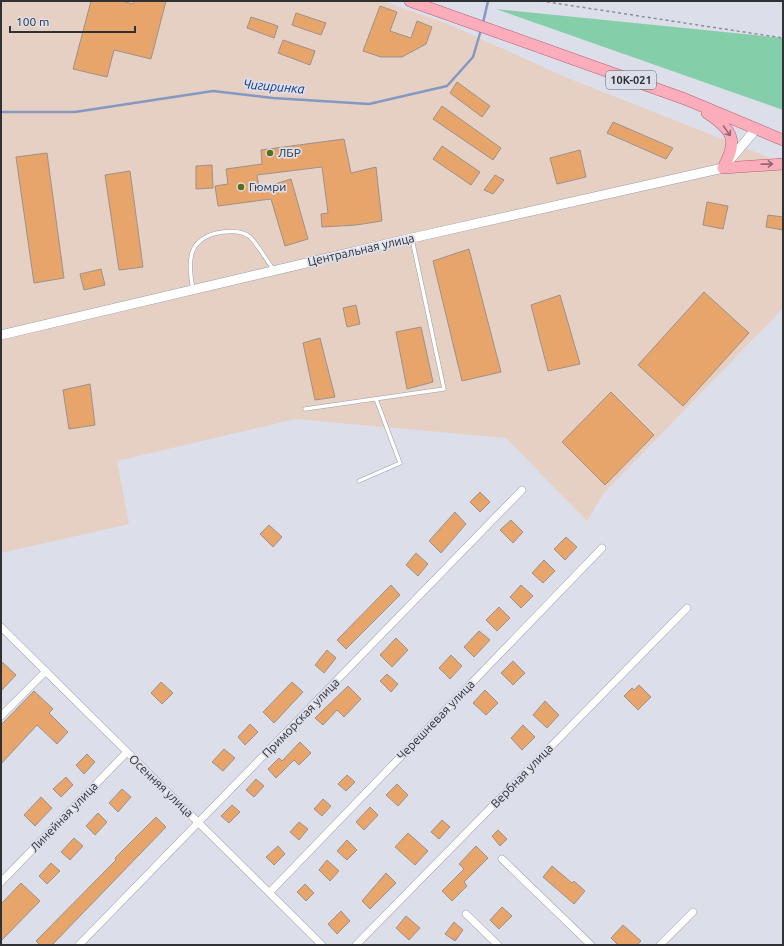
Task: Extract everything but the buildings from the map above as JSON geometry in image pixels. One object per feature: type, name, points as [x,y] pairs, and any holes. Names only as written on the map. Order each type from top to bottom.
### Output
[{"type":"main road","name":"10К-021","points":[[410,1],[510,38],[685,99],[783,140]]},
{"type":"main road","points":[[685,99],[715,118],[727,130],[733,144],[730,155],[723,168]]},
{"type":"main road","points":[[723,168],[783,164]]},
{"type":"street","points":[[723,168],[756,129]]},
{"type":"street","name":"Центральная улица","points":[[1,335],[412,238],[723,168]]},
{"type":"street","name":"Приморская улица","points":[[79,945],[522,490]]},
{"type":"street","name":"Черешневая улица","points":[[270,892],[602,548]]},
{"type":"street","name":"Вербная улица","points":[[356,945],[687,608]]},
{"type":"street","name":"Осенняя улица","points":[[1,626],[322,945]]},
{"type":"street","points":[[1,716],[46,671]]},
{"type":"street","name":"Линейная улица","points":[[1,882],[127,752]]},
{"type":"street","points":[[502,859],[591,945]]},
{"type":"street","points":[[660,945],[693,912]]},
{"type":"street","points":[[466,914],[498,945]]},
{"type":"lane","points":[[193,290],[189,268],[195,245],[210,234],[232,231],[249,236],[274,270]]},
{"type":"lane","points":[[305,410],[444,389],[412,238]]},
{"type":"lane","points":[[358,481],[400,463],[376,399]]},
{"type":"path","points":[[541,1],[783,38]]},
{"type":"shaded area","points":[[1,1],[383,1],[448,24],[565,77],[783,163],[783,308],[603,494],[587,521],[506,438],[295,419],[117,461],[129,524],[1,553]]},
{"type":"green space","points":[[496,9],[783,38],[783,110]]},
{"type":"waterway","name":"Чигиринка","points":[[483,23],[488,1]]},
{"type":"waterway","name":"Чигиринка","points":[[1,112],[75,112],[213,91],[273,98],[369,104],[447,86],[473,57],[481,30]]},
{"type":"place","name":"ЛБР","points":[[270,153]]},
{"type":"place","name":"Гюмри","points":[[241,187]]}]
